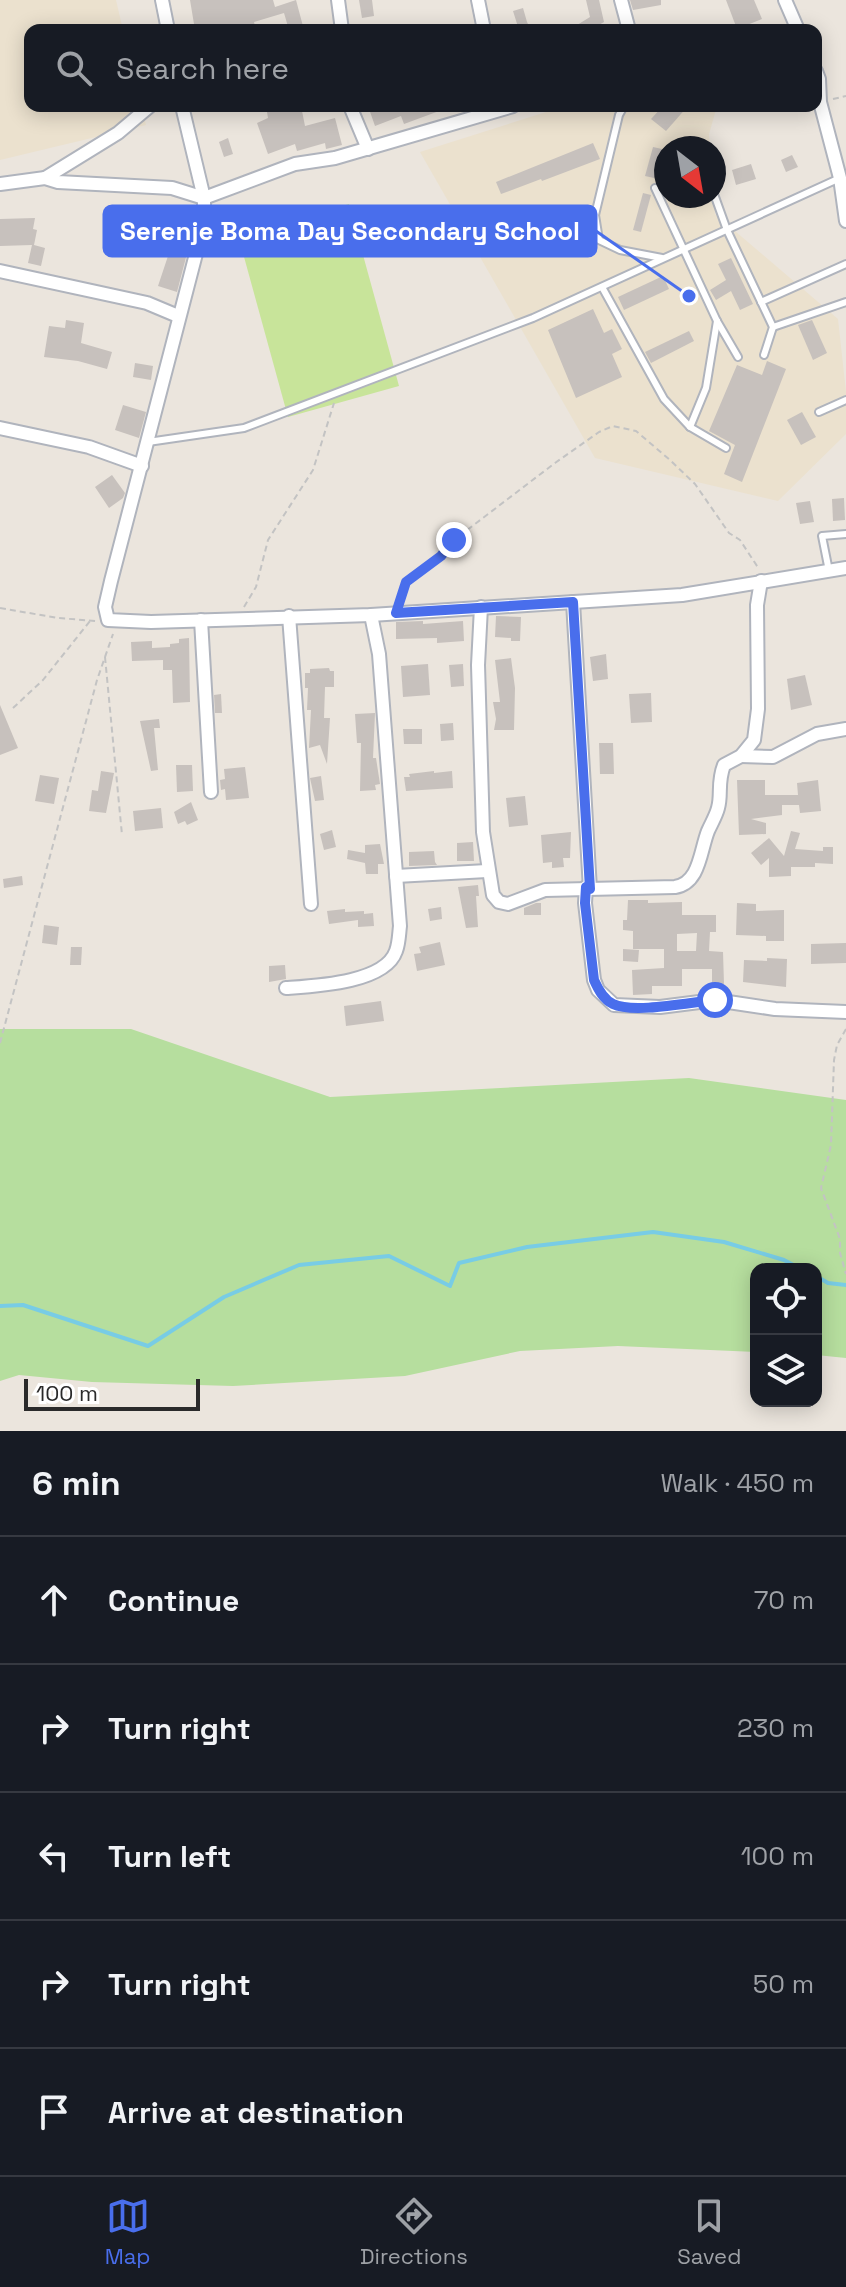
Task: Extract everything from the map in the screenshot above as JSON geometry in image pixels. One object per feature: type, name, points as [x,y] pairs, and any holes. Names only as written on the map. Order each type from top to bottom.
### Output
[{"type":"street","points":[[162,0],[167,24]]},
{"type":"street","points":[[338,0],[341,24]]},
{"type":"street","points":[[478,0],[483,24]]},
{"type":"street","points":[[621,0],[627,24]]},
{"type":"street","points":[[785,0],[795,24]]},
{"type":"street","points":[[822,110],[840,178],[846,221]]},
{"type":"street","points":[[0,184],[45,178],[118,133],[143,112]]},
{"type":"street","points":[[183,112],[204,198],[204,223],[111,581],[105,607],[108,620],[151,622],[371,615],[682,595],[846,568]]},
{"type":"street","points":[[353,112],[368,149]]},
{"type":"street","points":[[45,178],[58,182],[172,188],[204,198],[295,164],[335,158],[490,112]]},
{"type":"street","points":[[0,271],[147,303],[178,316]]},
{"type":"street","points":[[0,428],[89,447],[142,466]]},
{"type":"street","points":[[481,607],[478,665],[483,832],[493,895],[499,902],[508,904],[545,890],[684,886],[699,865],[707,834],[719,807],[718,780],[724,765],[741,756],[754,740],[758,709],[757,605],[764,581]]},
{"type":"street","points":[[573,602],[588,888],[585,903],[594,980],[598,990],[614,1005],[660,1007],[715,1000],[775,1009],[846,1012]]},
{"type":"street","points":[[286,988],[339,983],[381,969],[396,954],[400,926],[379,654],[371,615]]},
{"type":"street","points":[[289,616],[311,904]]},
{"type":"street","points":[[201,620],[211,792]]},
{"type":"street","points":[[741,756],[773,757],[817,734],[846,729]]},
{"type":"street","points":[[396,876],[487,871]]},
{"type":"lane","points":[[621,112],[595,215],[599,240],[620,250],[663,258]]},
{"type":"lane","points":[[146,442],[244,428],[533,318],[840,178]]},
{"type":"lane","points":[[665,208],[717,321],[738,357]]},
{"type":"lane","points":[[719,208],[773,327],[764,355]]},
{"type":"lane","points":[[761,302],[846,264]]},
{"type":"lane","points":[[602,287],[664,399],[690,427],[726,448]]},
{"type":"lane","points":[[773,327],[846,302]]},
{"type":"lane","points":[[690,427],[706,388],[717,321]]},
{"type":"lane","points":[[819,412],[846,400]]},
{"type":"lane","points":[[829,571],[822,536],[846,534]]},
{"type":"path","points":[[822,102],[846,96]]},
{"type":"path","points":[[226,619],[245,607],[256,587],[268,540],[313,470],[339,391]]},
{"type":"path","points":[[396,613],[406,582],[441,556],[454,540],[555,463],[599,432],[613,426],[636,431],[695,484],[729,533],[740,540],[764,581]]},
{"type":"path","points":[[0,608],[104,622]]},
{"type":"path","points":[[13,708],[43,680],[91,621]]},
{"type":"path","points":[[0,1043],[113,634]]},
{"type":"path","points":[[105,656],[122,835]]},
{"type":"path","points":[[846,1029],[837,1045],[834,1060],[831,1145],[821,1188],[840,1239],[846,1274]]},
{"type":"shaded area","points":[[0,0],[116,0],[122,24],[24,24],[24,112],[143,112],[146,125],[0,160]]},
{"type":"shaded area","points":[[546,112],[715,112],[709,136],[654,136],[654,208],[715,208],[715,214],[838,319],[846,392],[846,434],[778,501],[595,458],[420,152]]},
{"type":"green space","points":[[349,204],[399,386],[288,417],[238,235]]},
{"type":"green space","points":[[0,1029],[131,1029],[330,1097],[689,1078],[846,1100],[846,1358],[822,1356],[822,1263],[750,1263],[750,1352],[618,1346],[520,1351],[405,1376],[233,1386],[92,1382],[19,1375],[0,1381]]},
{"type":"building","points":[[190,0],[273,0],[275,7],[296,0],[302,24],[287,24],[284,13],[254,24],[194,24]]},
{"type":"building","points":[[359,0],[372,0],[374,16],[362,18]]},
{"type":"building","points":[[586,0],[599,0],[604,22],[579,24],[590,17]]},
{"type":"building","points":[[630,0],[661,0],[661,5],[633,10]]},
{"type":"building","points":[[726,0],[754,0],[762,19],[750,24],[735,24]]},
{"type":"building","points":[[523,8],[528,24],[517,24],[513,11]]},
{"type":"building","points":[[267,112],[302,112],[305,126],[335,118],[342,145],[326,149],[325,143],[297,151],[295,144],[268,154],[257,123],[268,118]]},
{"type":"building","points":[[370,112],[436,112],[404,124],[401,116],[375,126]]},
{"type":"building","points":[[657,112],[683,112],[666,131],[651,119]]},
{"type":"building","points":[[228,138],[233,154],[224,157],[219,142]]},
{"type":"building","points":[[593,143],[600,159],[501,194],[496,182]]},
{"type":"building","points":[[653,147],[654,147],[654,178],[645,176]]},
{"type":"building","points":[[792,155],[798,167],[786,172],[781,160]]},
{"type":"building","points":[[751,164],[756,179],[736,185],[732,170]]},
{"type":"building","points":[[643,193],[651,195],[641,232],[633,230]]},
{"type":"building","points":[[35,218],[33,229],[37,230],[34,245],[45,248],[41,266],[28,263],[32,245],[0,246],[0,219]]},
{"type":"building","points":[[174,238],[190,242],[177,292],[158,286]]},
{"type":"building","points":[[731,258],[753,304],[740,310],[731,291],[716,300],[710,290],[726,280],[718,264]]},
{"type":"building","points":[[663,276],[669,289],[624,310],[618,297]]},
{"type":"building","points":[[593,309],[604,333],[612,329],[622,349],[612,354],[622,377],[576,398],[548,330]]},
{"type":"building","points":[[66,320],[84,323],[81,343],[112,352],[107,369],[78,361],[44,357],[49,326],[65,328]]},
{"type":"building","points":[[812,320],[827,353],[813,360],[798,325]]},
{"type":"building","points":[[689,331],[694,341],[651,363],[645,352]]},
{"type":"building","points":[[767,361],[786,369],[742,482],[724,474],[735,445],[709,431],[737,365],[762,375]]},
{"type":"building","points":[[135,363],[153,366],[151,380],[133,377]]},
{"type":"building","points":[[123,405],[146,412],[139,438],[115,430]]},
{"type":"building","points":[[802,412],[816,437],[801,445],[787,420]]},
{"type":"building","points":[[112,475],[125,493],[109,508],[95,487]]},
{"type":"building","points":[[844,498],[845,520],[833,521],[832,499]]},
{"type":"building","points":[[810,501],[814,522],[800,524],[796,503]]},
{"type":"building","points":[[496,616],[521,617],[520,641],[495,637]]},
{"type":"building","points":[[423,621],[423,624],[463,621],[464,641],[437,643],[437,638],[396,639],[396,622]]},
{"type":"building","points":[[189,638],[190,702],[173,703],[172,670],[163,670],[163,660],[132,661],[131,642],[152,641],[152,648],[170,647],[170,644],[179,643],[179,639]]},
{"type":"building","points":[[606,654],[608,679],[593,681],[590,657]]},
{"type":"building","points":[[511,658],[515,688],[514,730],[494,730],[493,702],[500,702],[495,660]]},
{"type":"building","points":[[428,664],[430,695],[403,697],[401,666]]},
{"type":"building","points":[[463,664],[464,686],[451,687],[449,665]]},
{"type":"building","points":[[329,668],[334,671],[334,687],[325,687],[324,718],[330,718],[327,764],[320,745],[309,748],[311,710],[307,710],[305,673],[310,673],[310,669]]},
{"type":"building","points":[[805,675],[812,705],[791,710],[787,679]]},
{"type":"building","points":[[651,693],[652,722],[631,723],[629,694]]},
{"type":"building","points":[[221,694],[222,713],[215,713],[214,695]]},
{"type":"building","points":[[0,705],[18,748],[0,755]]},
{"type":"building","points":[[375,713],[373,758],[376,758],[380,784],[375,785],[376,790],[360,791],[361,743],[357,743],[355,714]]},
{"type":"building","points":[[159,719],[160,728],[154,728],[158,770],[151,771],[140,721]]},
{"type":"building","points":[[453,723],[454,740],[441,741],[440,724]]},
{"type":"building","points":[[403,729],[422,729],[422,744],[404,744]]},
{"type":"building","points":[[599,743],[613,743],[614,774],[600,774]]},
{"type":"building","points":[[176,765],[192,765],[193,791],[177,792]]},
{"type":"building","points":[[245,767],[249,798],[226,800],[220,780],[225,779],[224,769]]},
{"type":"building","points":[[101,771],[114,773],[106,813],[89,811],[92,790],[98,791]]},
{"type":"building","points":[[452,771],[453,788],[406,791],[404,777]]},
{"type":"building","points":[[40,775],[59,778],[54,804],[35,801]]},
{"type":"building","points":[[321,776],[324,800],[315,801],[310,778]]},
{"type":"building","points":[[737,780],[765,780],[765,795],[798,795],[797,783],[818,780],[821,811],[800,813],[799,805],[782,805],[782,815],[751,819],[766,823],[766,834],[739,835]]},
{"type":"building","points":[[525,796],[528,825],[509,827],[506,798]]},
{"type":"building","points":[[191,802],[198,820],[187,825],[185,821],[178,824],[174,812]]},
{"type":"building","points":[[161,808],[163,828],[135,831],[133,811]]},
{"type":"building","points":[[332,830],[336,847],[324,850],[320,834]]},
{"type":"building","points":[[791,831],[800,833],[795,849],[823,851],[823,847],[833,847],[833,864],[791,867],[791,876],[769,877],[769,858],[761,865],[751,853],[769,838],[784,856]]},
{"type":"building","points":[[571,832],[570,858],[563,858],[564,867],[552,868],[552,862],[543,863],[541,835]]},
{"type":"building","points":[[473,842],[474,861],[457,861],[457,843]]},
{"type":"building","points":[[380,844],[384,864],[378,864],[378,874],[366,874],[365,863],[347,859],[348,850],[365,853],[365,845]]},
{"type":"building","points":[[434,851],[437,865],[409,866],[409,852]]},
{"type":"building","points":[[22,876],[23,885],[4,888],[3,879]]},
{"type":"building","points":[[478,885],[478,927],[466,928],[458,887]]},
{"type":"building","points":[[628,900],[682,902],[682,915],[716,915],[716,932],[710,932],[709,951],[723,952],[724,984],[712,984],[712,969],[682,969],[682,986],[652,986],[652,994],[633,995],[632,970],[664,968],[664,949],[633,949],[633,931],[623,930],[623,920],[627,920]],"holes":[[[697,933],[696,951],[677,951],[677,934]]]},
{"type":"building","points":[[541,903],[541,915],[524,915],[524,908]]},
{"type":"building","points":[[737,903],[756,904],[756,911],[784,910],[784,941],[766,941],[766,936],[736,935]]},
{"type":"building","points":[[441,907],[442,919],[430,921],[428,909]]},
{"type":"building","points":[[345,909],[345,912],[373,913],[374,926],[358,927],[358,920],[329,924],[327,911]]},
{"type":"building","points":[[44,925],[59,927],[57,945],[42,943]]},
{"type":"building","points":[[440,942],[445,965],[417,971],[414,954],[421,953],[419,947]]},
{"type":"building","points":[[846,943],[846,963],[811,964],[811,944]]},
{"type":"building","points":[[71,947],[82,947],[81,965],[70,965]]},
{"type":"building","points":[[623,949],[639,950],[638,962],[623,961]]},
{"type":"building","points":[[767,958],[787,959],[786,987],[743,982],[744,960],[767,961]]},
{"type":"building","points":[[285,965],[286,979],[269,982],[269,966]]},
{"type":"building","points":[[381,1001],[384,1021],[346,1026],[344,1006]]},
{"type":"waterway","points":[[0,1306],[23,1305],[148,1346],[224,1297],[299,1265],[389,1256],[450,1286],[459,1263],[527,1247],[653,1232],[724,1242],[790,1263]]},
{"type":"waterway","points":[[822,1280],[846,1285]]},
{"type":"place","name":"Serenje Boma Day Secondary School","points":[[689,296]]},
{"type":"route","points":[[454,540],[441,556],[406,582],[396,613],[573,602],[590,889],[586,887],[585,903],[594,980],[598,990],[614,1005],[631,1007],[660,1007],[715,1000]]}]
